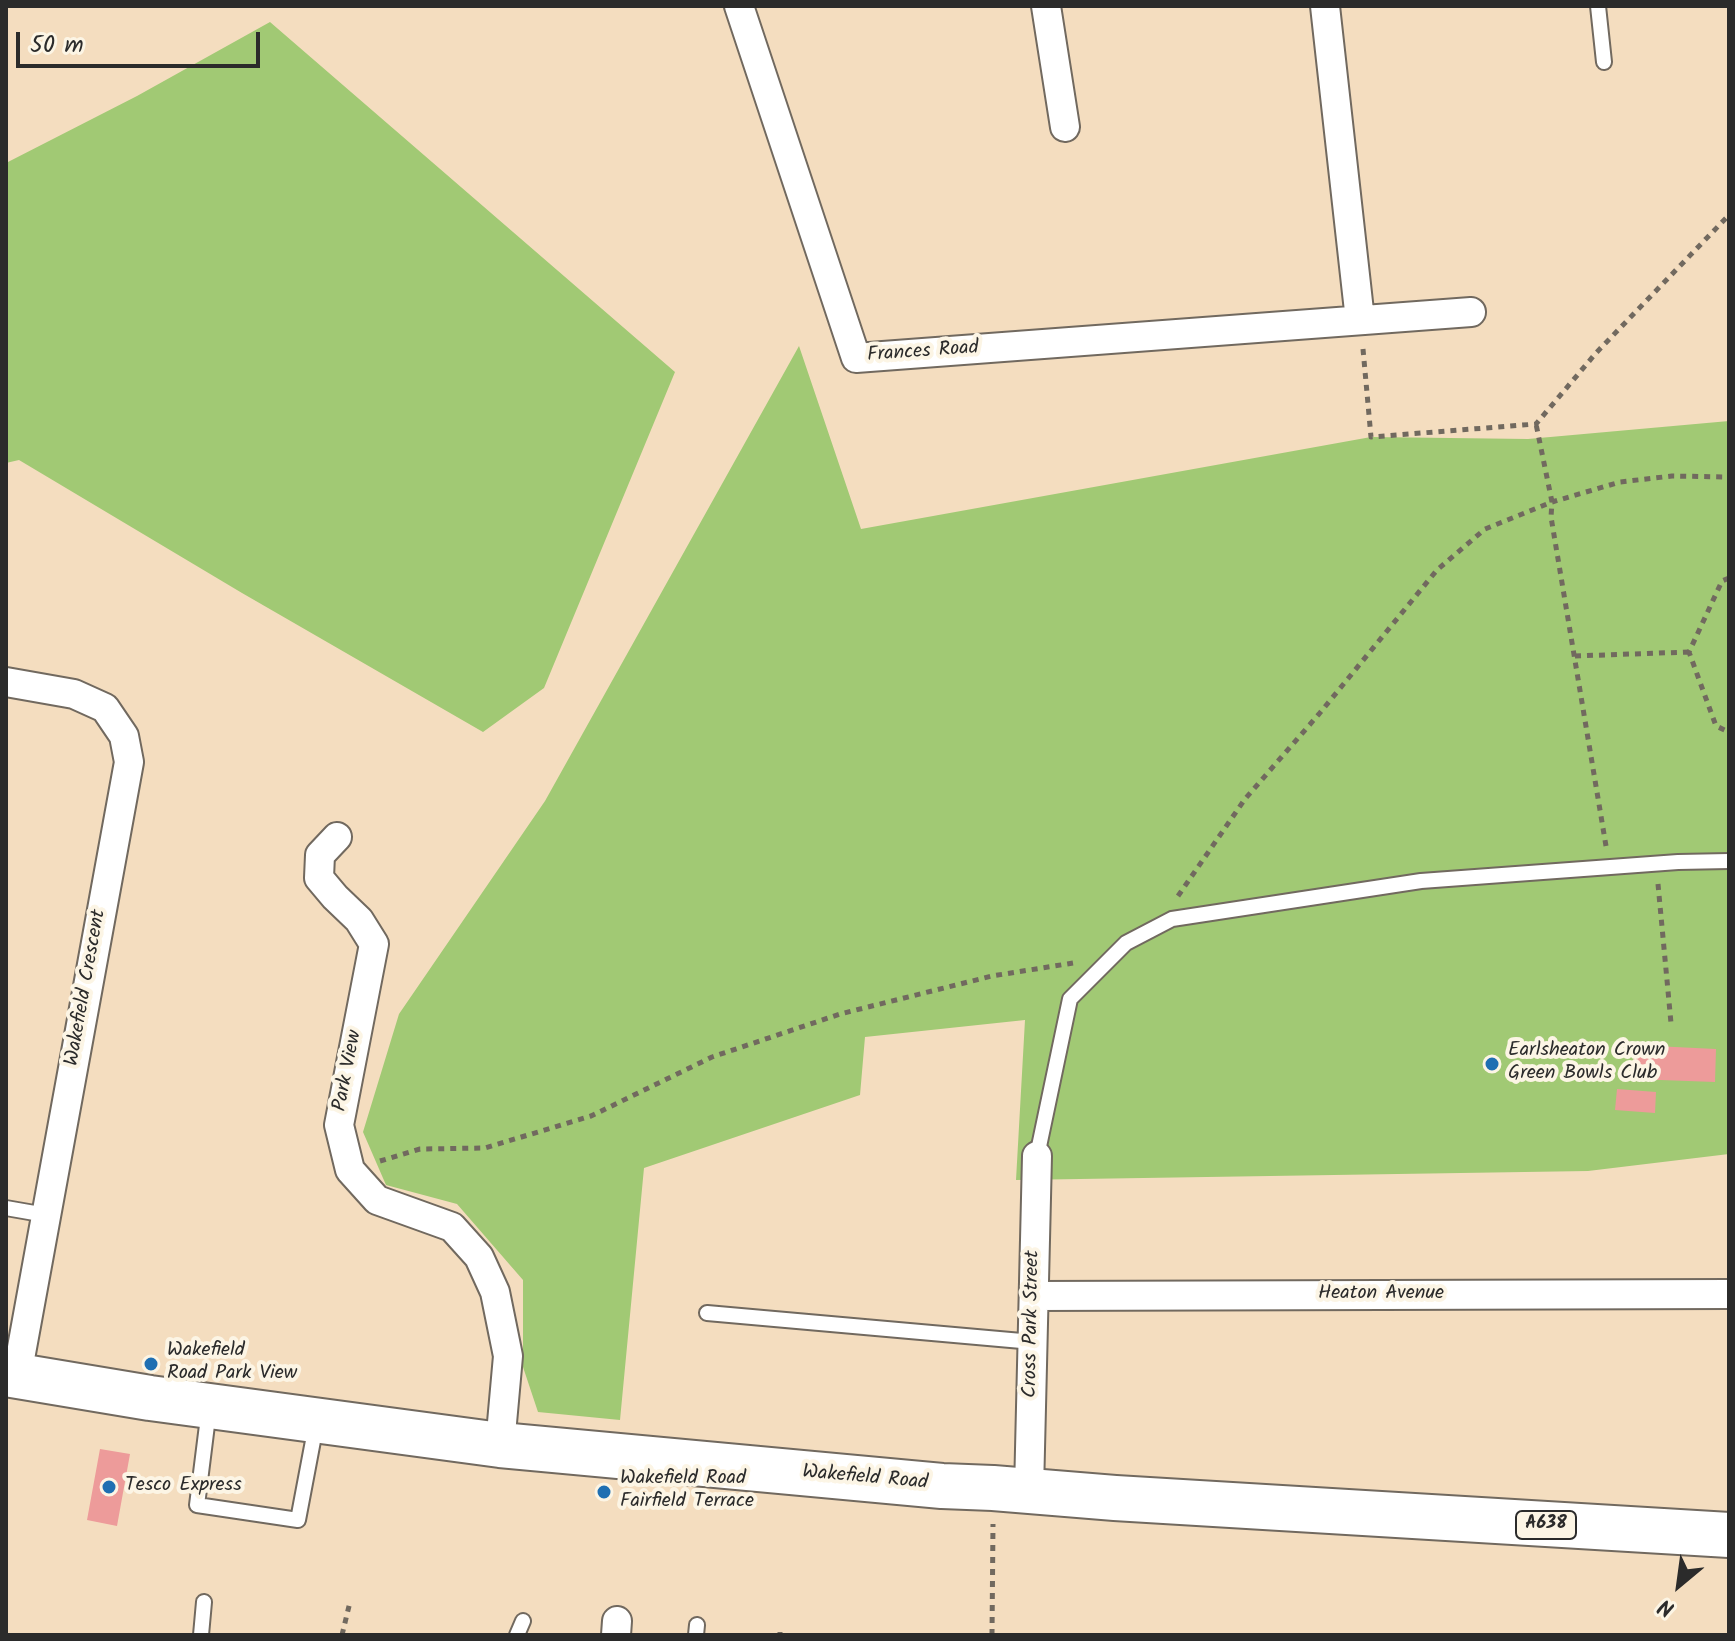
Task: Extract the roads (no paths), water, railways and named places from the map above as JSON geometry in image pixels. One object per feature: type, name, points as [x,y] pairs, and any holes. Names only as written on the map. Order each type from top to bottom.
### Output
[{"type":"highway","name":"Wakefield Road","points":[[12,1374],[150,1398],[500,1445],[942,1486],[1729,1535]]},
{"type":"street","name":"Frances Road","points":[[739,6],[856,358],[1471,312]]},
{"type":"street","points":[[1046,6],[1065,127]]},
{"type":"street","points":[[1325,6],[1360,320]]},
{"type":"street","name":"Wakefield Crescent","points":[[6,682],[74,694],[105,708],[124,736],[129,762],[46,1215],[12,1374]]},
{"type":"street","name":"Park View","points":[[337,837],[320,855],[319,878],[359,920],[374,944],[339,1125],[350,1170],[377,1200],[452,1227],[479,1257],[495,1292],[508,1356],[500,1445]]},
{"type":"street","name":"Cross Park Street","points":[[1011,1490],[1033,1342],[1037,1156]]},
{"type":"street","name":"Heaton Avenue","points":[[1034,1296],[1729,1294]]},
{"type":"lane","points":[[1598,6],[1604,62]]},
{"type":"lane","points":[[1037,1156],[1070,999],[1126,943],[1172,919],[1421,881],[1656,863],[1729,861]]},
{"type":"lane","points":[[6,1208],[46,1215]]},
{"type":"lane","points":[[707,1313],[1033,1342]]},
{"type":"lane","points":[[210,1405],[197,1505],[298,1520],[317,1420]]},
{"type":"lane","points":[[201,1635],[204,1602]]},
{"type":"place","name":"Earlsheaton Crown Green Bowls Club","points":[[1492,1064]]},
{"type":"place","name":"Wakefield Road Park View","points":[[151,1364]]},
{"type":"place","name":"Tesco Express","points":[[109,1487]]},
{"type":"place","name":"Wakefield Road Fairfield Terrace","points":[[604,1492]]}]
